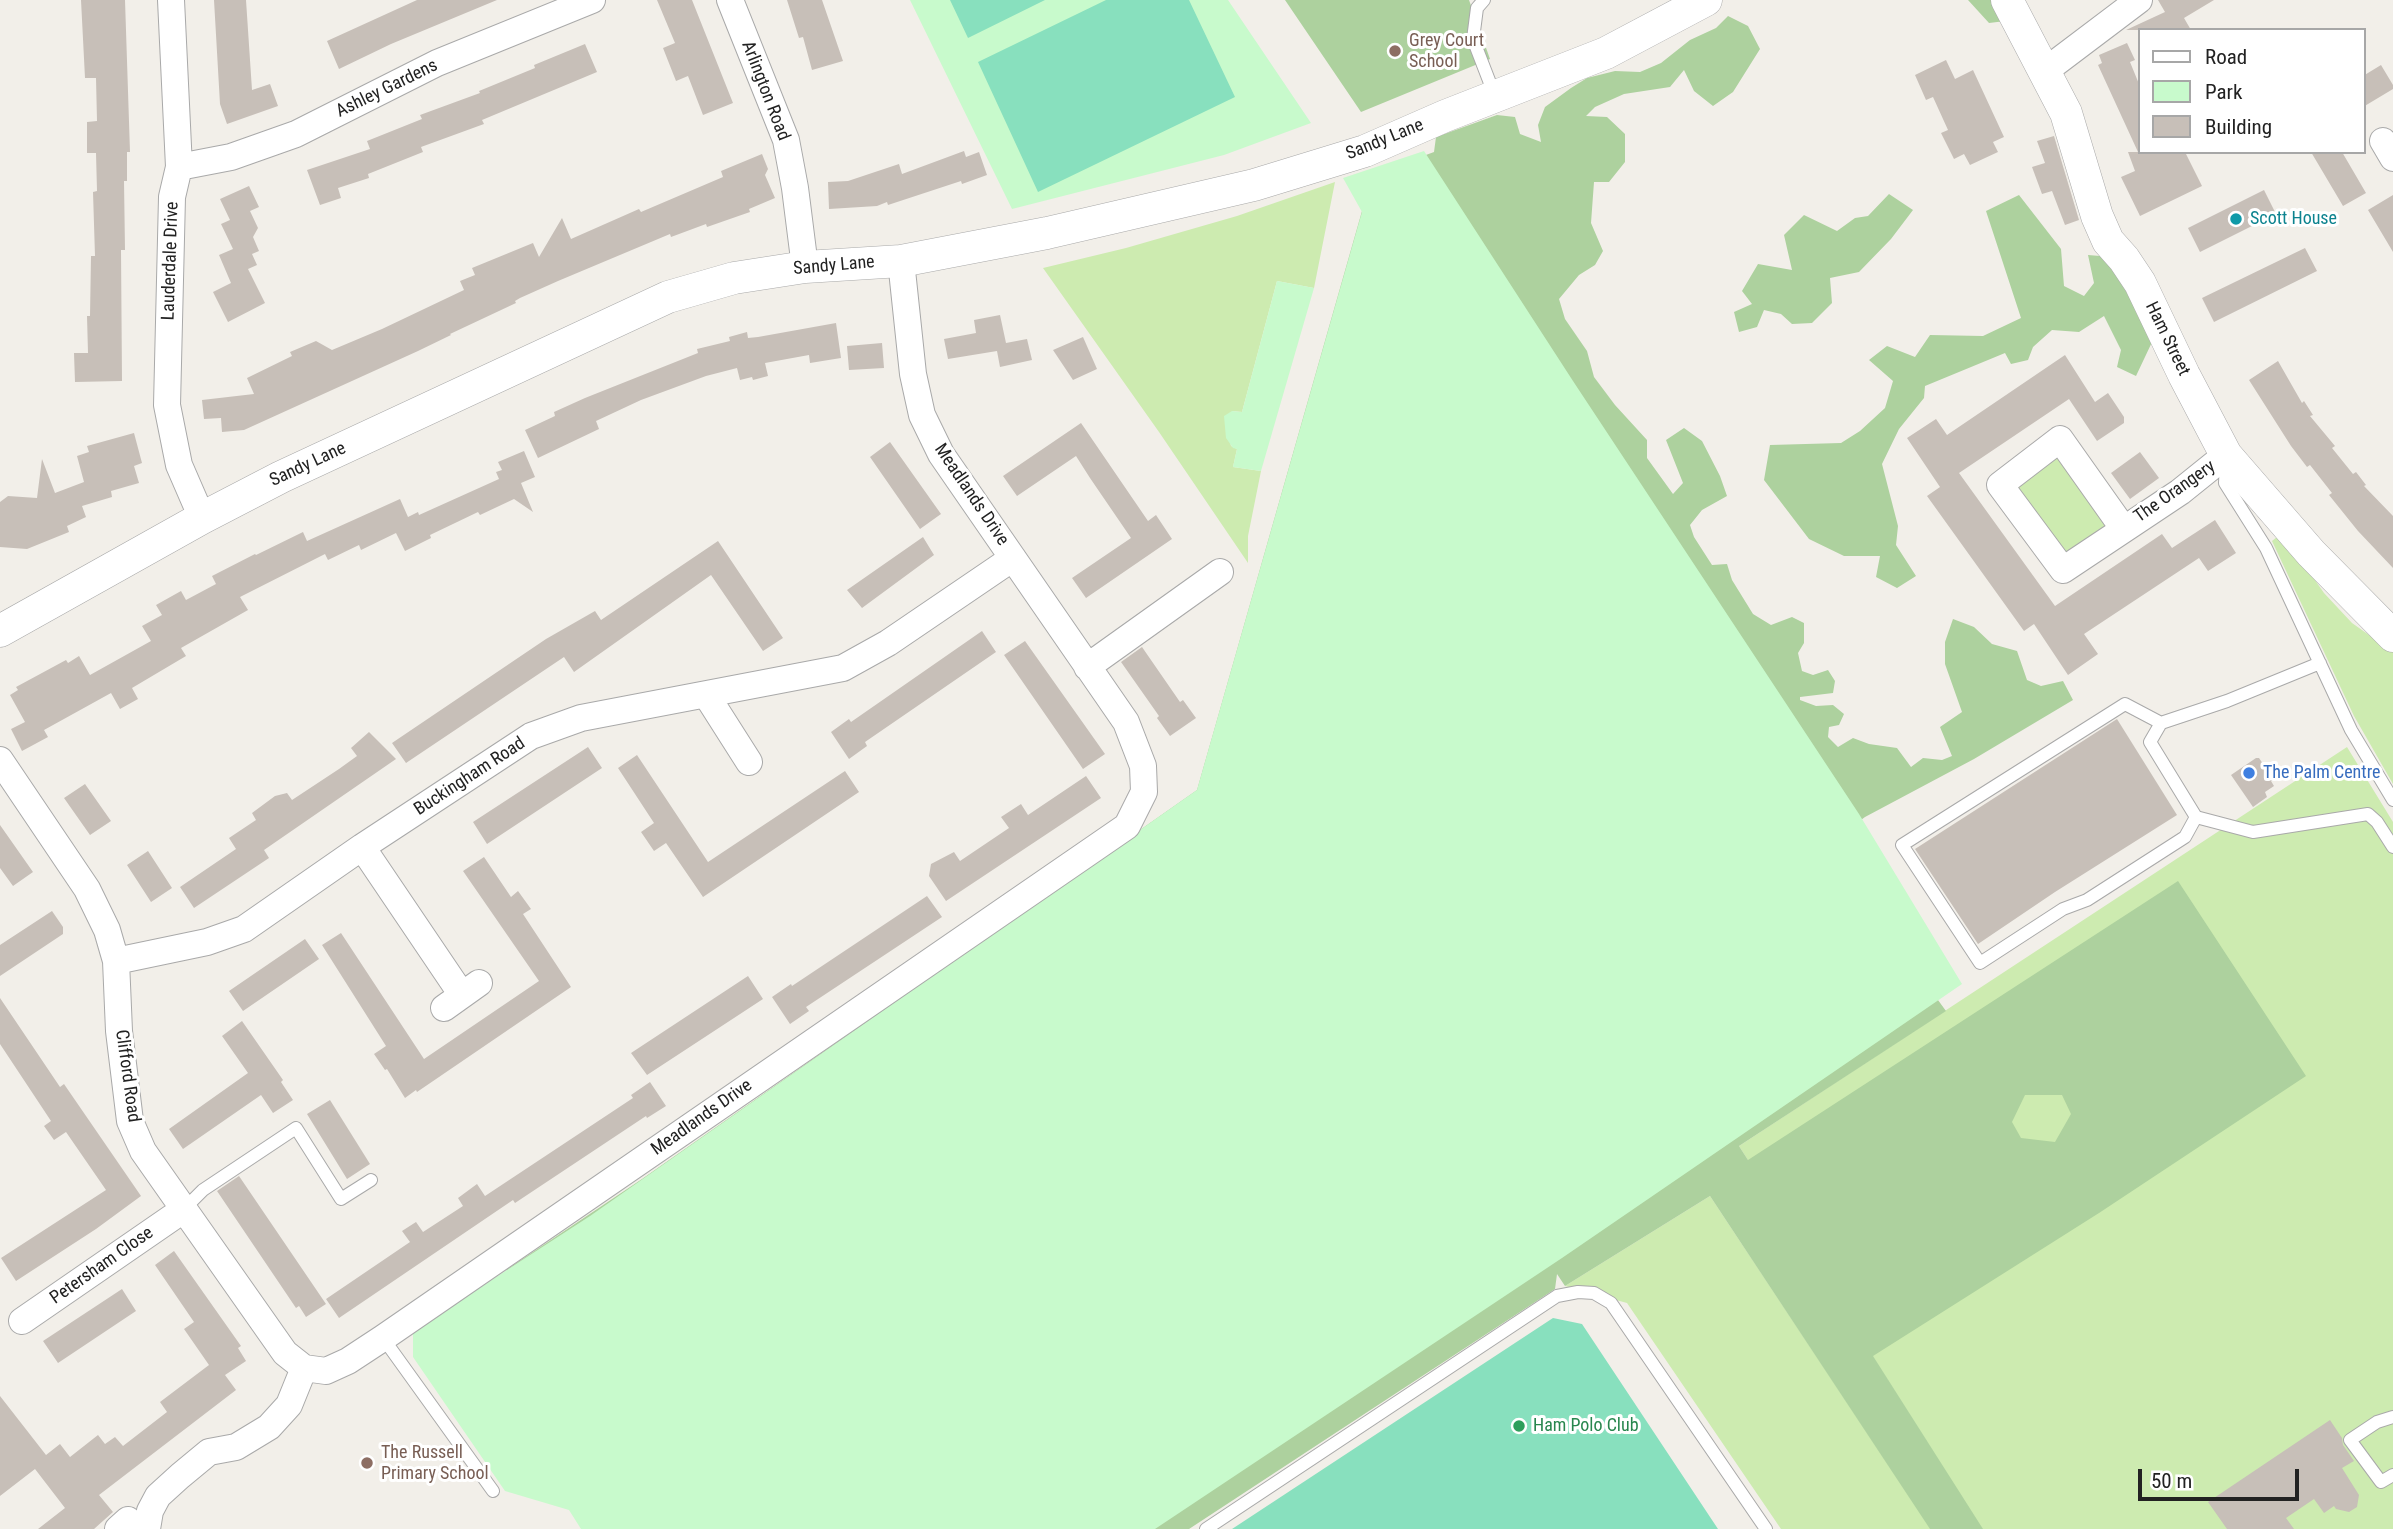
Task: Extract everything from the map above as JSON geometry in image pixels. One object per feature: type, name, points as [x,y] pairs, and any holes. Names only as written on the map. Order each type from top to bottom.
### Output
[{"type":"street","name":"Lauderdale Drive","points":[[171,0],[179,167],[172,197],[167,405],[179,465],[202,518]]},
{"type":"street","name":"Ashley Gardens","points":[[179,167],[231,157],[296,134],[437,63],[592,0]]},
{"type":"street","name":"Arlington Road","points":[[730,0],[786,140],[805,267]]},
{"type":"street","name":"Sandy Lane","points":[[0,631],[281,477],[668,297],[734,278],[805,267],[901,261],[1047,233],[1254,185],[1365,150],[1606,53],[1706,0]]},
{"type":"street","name":"Ham Street","points":[[2007,0],[2066,113],[2097,216],[2108,242],[2124,259],[2140,283],[2226,455],[2311,553],[2393,636]]},
{"type":"street","points":[[2045,71],[2139,0]]},
{"type":"street","name":"Meadlands Drive","points":[[304,1368],[326,1371],[348,1361],[383,1338],[1127,825],[1144,792],[1143,766],[1126,722],[941,454],[922,415],[913,374],[901,261]]},
{"type":"street","name":"The Orangery","points":[[2123,528],[2060,439],[2000,485],[2063,570],[2180,492],[2226,455]]},
{"type":"street","name":"Buckingham Road","points":[[116,961],[207,942],[244,929],[362,847],[531,736],[582,719],[843,668],[888,643],[1013,558]]},
{"type":"street","points":[[1087,667],[1220,572]]},
{"type":"street","points":[[707,695],[749,762]]},
{"type":"street","name":"Clifford Road","points":[[0,760],[87,889],[107,930],[116,961],[119,1031],[130,1121],[143,1152],[285,1353],[304,1368]]},
{"type":"street","points":[[362,847],[462,995]]},
{"type":"street","name":"Petersham Close","points":[[21,1320],[183,1210]]},
{"type":"street","points":[[135,1522],[158,1496],[209,1452],[236,1447],[269,1427],[289,1405],[304,1368]]},
{"type":"lane","points":[[1485,0],[1476,8],[1473,39],[1495,97]]},
{"type":"lane","points":[[2226,455],[2225,483],[2266,548],[2351,730],[2393,800]]},
{"type":"lane","points":[[2319,663],[2228,701],[2161,723],[2150,743],[2196,817],[2253,832],[2368,814],[2377,822],[2393,847]]},
{"type":"lane","points":[[2161,723],[2125,704],[1902,845],[1980,963],[2063,909],[2087,900],[2185,837],[2196,817]]},
{"type":"lane","points":[[183,1210],[203,1190],[296,1128],[341,1199],[371,1180]]},
{"type":"lane","points":[[1206,1529],[1557,1296],[1578,1292],[1594,1293],[1611,1303],[1766,1529]]},
{"type":"lane","points":[[383,1338],[493,1491]]},
{"type":"lane","points":[[2393,1417],[2377,1422],[2350,1440],[2381,1482],[2393,1475]]},
{"type":"green space","points":[[910,0],[1228,0],[1311,123],[1224,155],[1012,209]]},
{"type":"green space","points":[[950,0],[1045,0],[968,38]]},
{"type":"green space","points":[[1106,0],[1189,0],[1235,97],[1038,192],[978,62]]},
{"type":"green space","name":"Grey Court School","points":[[1285,0],[1469,0],[1490,59],[1361,112]]},
{"type":"green space","points":[[1968,0],[2003,0],[2014,20],[1989,23]]},
{"type":"green space","points":[[1728,16],[1748,26],[1760,49],[1733,92],[1713,106],[1694,91],[1684,70],[1670,87],[1624,94],[1595,107],[1586,116],[1607,117],[1625,134],[1625,162],[1609,182],[1594,182],[1591,223],[1603,251],[1595,265],[1579,275],[1559,299],[1565,319],[1587,351],[1594,377],[1647,440],[1647,458],[1673,494],[1683,483],[1666,440],[1684,428],[1702,441],[1727,496],[1702,510],[1690,525],[1694,537],[1712,565],[1727,564],[1732,580],[1753,614],[1771,625],[1792,617],[1804,623],[1804,643],[1798,653],[1802,671],[1813,675],[1828,670],[1835,681],[1833,693],[1800,697],[1800,700],[1816,706],[1833,705],[1844,714],[1839,725],[1829,727],[1828,737],[1838,747],[1853,738],[1869,744],[1897,748],[1911,767],[1923,758],[1942,760],[1952,756],[1940,727],[1962,712],[1945,664],[1945,642],[1953,619],[1974,627],[1992,644],[2017,651],[2027,680],[2041,686],[2063,681],[2073,700],[1974,759],[1865,817],[1846,831],[1396,166],[1434,152],[1436,137],[1497,115],[1515,117],[1520,134],[1541,142],[1538,125],[1545,107],[1571,88],[1587,78],[1615,71],[1640,72],[1661,63],[1690,40],[1716,28]]},
{"type":"green space","points":[[1424,151],[1859,814],[1962,984],[1562,1258],[1155,1529],[581,1529],[569,1510],[505,1491],[413,1357],[413,1331],[590,1216],[1197,790],[1362,212],[1343,178]]},
{"type":"green space","points":[[1335,182],[1314,288],[1277,281],[1242,412],[1232,411],[1230,441],[1231,446],[1237,449],[1233,467],[1261,471],[1248,536],[1248,563],[1043,268],[1126,248],[1237,216]]},
{"type":"green space","points":[[1889,194],[1913,210],[1891,239],[1859,272],[1830,278],[1832,303],[1812,323],[1792,324],[1781,314],[1764,310],[1757,327],[1739,332],[1734,312],[1752,304],[1742,291],[1758,264],[1792,270],[1784,235],[1804,215],[1837,231],[1855,218],[1868,216]]},
{"type":"green space","points":[[2019,195],[2061,249],[2064,286],[2084,296],[2094,283],[2088,255],[2112,257],[2153,340],[2136,376],[2117,367],[2121,350],[2104,316],[2079,332],[2052,330],[2033,347],[2028,360],[2011,364],[2005,353],[1925,386],[1924,398],[1899,429],[1882,464],[1898,526],[1896,545],[1916,576],[1897,588],[1876,577],[1880,556],[1844,556],[1809,539],[1764,480],[1770,445],[1841,443],[1860,431],[1885,408],[1893,381],[1869,360],[1887,346],[1915,357],[1930,335],[1983,336],[2021,318],[1986,211]]},
{"type":"green space","points":[[1362,211],[1946,1011],[1739,1146],[1748,1160],[2178,881],[2306,1076],[2099,1213],[1873,1356],[1983,1529],[1930,1529],[1710,1196],[1565,1286],[1557,1274],[1555,1289],[1189,1529],[1094,1529],[649,1356],[506,1270],[642,1179],[1197,790]],"holes":[[[2025,1095],[2062,1095],[2071,1114],[2055,1142],[2021,1138],[2012,1122]]]},
{"type":"green space","points":[[1277,281],[1314,288],[1261,471],[1233,467],[1237,449],[1233,448],[1226,438],[1224,416],[1232,411],[1242,412]]},
{"type":"green space","points":[[2053,456],[2061,458],[2108,527],[2070,557],[2060,552],[2018,492],[2019,479]]},
{"type":"green space","points":[[2282,533],[2324,593],[2352,623],[2393,652],[2393,784],[2354,716],[2272,541]]},
{"type":"green space","points":[[2347,747],[2393,822],[2393,1529],[1982,1529],[1739,1146]]},
{"type":"green space","points":[[1710,1196],[1931,1529],[1781,1529],[1627,1303],[1565,1286]]},
{"type":"green space","name":"Ham Polo Club","points":[[1553,1318],[1582,1324],[1718,1529],[1232,1529]]},
{"type":"building","points":[[81,0],[125,0],[130,152],[127,152],[127,181],[124,181],[125,250],[121,250],[122,381],[75,382],[74,353],[88,353],[87,316],[90,316],[91,256],[95,256],[93,192],[97,191],[96,153],[87,153],[87,122],[97,121],[96,78],[85,78]]},
{"type":"building","points":[[214,0],[246,0],[252,90],[270,84],[278,106],[227,124],[220,104]]},
{"type":"building","points":[[417,0],[497,0],[339,69],[327,41]]},
{"type":"building","points":[[657,0],[692,0],[733,103],[703,115],[688,76],[676,81],[663,48],[675,43]]},
{"type":"building","points":[[787,0],[822,0],[843,61],[812,70],[803,37],[799,38]]},
{"type":"building","points":[[2158,0],[2214,0],[2184,18],[2190,28],[2126,30],[2165,12]]},
{"type":"building","points":[[2127,43],[2135,60],[2130,62],[2138,82],[2138,152],[2098,65],[2102,63],[2099,55]]},
{"type":"building","points":[[585,44],[597,72],[482,120],[484,124],[421,147],[423,152],[368,174],[369,178],[338,188],[341,198],[320,205],[307,170],[370,149],[367,141],[422,119],[420,115],[480,93],[479,91],[535,68],[534,65]]},
{"type":"building","points":[[1946,60],[1955,79],[1973,70],[2004,137],[1993,142],[1998,152],[1970,165],[1964,154],[1954,159],[1941,133],[1948,130],[1933,97],[1926,100],[1915,75]]},
{"type":"building","points":[[2381,65],[2393,89],[2365,106],[2365,75]]},
{"type":"building","points":[[2054,136],[2079,220],[2065,225],[2052,191],[2042,194],[2032,167],[2045,163],[2037,141]]},
{"type":"building","points":[[964,151],[966,157],[979,152],[987,175],[888,205],[887,202],[877,206],[829,209],[828,182],[848,181],[899,164],[902,174]]},
{"type":"building","points":[[2128,152],[2186,154],[2202,186],[2140,216],[2121,177],[2135,171]]},
{"type":"building","points":[[762,154],[768,169],[765,175],[775,198],[749,209],[750,212],[671,237],[670,234],[558,281],[418,351],[244,430],[222,432],[221,418],[204,419],[202,400],[254,394],[247,378],[292,356],[290,352],[316,341],[332,350],[382,329],[464,290],[460,281],[475,275],[472,268],[533,243],[539,257],[562,218],[571,239],[723,177],[721,171]]},
{"type":"building","points":[[2312,154],[2343,154],[2366,193],[2343,206]]},
{"type":"building","points":[[249,186],[259,207],[250,211],[258,228],[253,237],[259,251],[252,254],[257,265],[248,269],[265,303],[228,322],[213,292],[231,283],[219,255],[233,249],[221,224],[230,220],[220,199]]},
{"type":"building","name":"Scott House","points":[[2264,190],[2276,214],[2200,252],[2188,228]]},
{"type":"building","points":[[2393,195],[2393,252],[2368,210]]},
{"type":"building","points":[[2305,248],[2317,271],[2214,322],[2202,298]]},
{"type":"building","points":[[1000,315],[1006,343],[1027,339],[1032,360],[1000,367],[997,351],[948,359],[944,339],[976,333],[974,320]]},
{"type":"building","points":[[836,323],[841,358],[810,363],[809,355],[765,363],[768,376],[753,380],[752,377],[740,380],[737,368],[706,376],[641,400],[596,421],[599,429],[538,458],[525,430],[555,416],[554,412],[698,353],[697,349],[730,341],[729,337],[747,332],[748,338],[758,337]]},
{"type":"building","points":[[1083,337],[1097,369],[1073,380],[1053,350]]},
{"type":"building","points":[[882,343],[884,368],[849,370],[847,346]]},
{"type":"building","points":[[2065,355],[2095,402],[2108,393],[2124,417],[2124,423],[2097,441],[2069,399],[1959,473],[2055,606],[2162,534],[2172,548],[2215,520],[2236,553],[2208,571],[2199,558],[2084,634],[2098,654],[2068,675],[2034,624],[2024,631],[1927,496],[1940,487],[1907,438],[1936,419],[1947,435]]},
{"type":"building","points":[[2278,361],[2302,403],[2304,401],[2313,415],[2310,416],[2335,446],[2332,448],[2393,516],[2393,568],[2358,531],[2329,495],[2332,493],[2310,465],[2307,467],[2249,380]]},
{"type":"building","points":[[1081,423],[1148,521],[1156,515],[1172,539],[1086,598],[1072,578],[1131,538],[1076,456],[1017,496],[1003,476]]},
{"type":"building","points":[[134,433],[142,463],[134,466],[139,483],[111,491],[112,497],[82,506],[86,517],[67,526],[69,532],[27,549],[0,547],[0,502],[8,496],[37,498],[42,459],[55,493],[84,482],[77,456],[89,452],[87,446]]},
{"type":"building","points":[[890,442],[941,514],[920,529],[870,457]]},
{"type":"building","points":[[524,451],[535,477],[521,483],[533,512],[514,499],[480,515],[478,512],[430,535],[431,538],[405,551],[396,533],[361,550],[359,545],[328,560],[325,554],[240,597],[248,610],[181,648],[186,656],[132,688],[138,699],[120,709],[111,693],[44,730],[48,737],[22,751],[11,729],[25,722],[10,695],[18,690],[16,687],[66,660],[68,663],[79,656],[90,675],[151,641],[142,626],[162,615],[156,605],[181,591],[186,600],[216,584],[212,576],[255,554],[303,532],[307,541],[400,499],[408,517],[418,512],[419,515],[499,479],[496,472],[502,470],[498,462]]},
{"type":"building","points":[[2140,452],[2159,478],[2130,499],[2111,473]]},
{"type":"building","points":[[923,537],[934,555],[862,608],[847,590]]},
{"type":"building","points":[[718,541],[783,638],[763,651],[711,575],[574,672],[564,657],[406,763],[392,743],[546,639],[595,611],[601,620]]},
{"type":"building","points":[[982,631],[996,652],[865,742],[867,746],[849,759],[831,732],[849,719],[851,722]]},
{"type":"building","points":[[1025,641],[1105,754],[1083,769],[1004,655]]},
{"type":"building","points":[[1142,647],[1180,702],[1183,700],[1196,718],[1170,736],[1121,662]]},
{"type":"building","points":[[2117,719],[2177,815],[1978,944],[1915,849]]},
{"type":"building","points":[[369,732],[396,759],[264,850],[269,858],[194,908],[180,887],[236,849],[229,838],[256,820],[252,813],[275,796],[287,793],[292,800],[339,769],[357,756],[351,748]]},
{"type":"building","points":[[588,747],[602,768],[487,844],[473,822]]},
{"type":"building","points":[[637,755],[708,862],[845,771],[859,792],[703,897],[666,843],[654,851],[641,832],[654,823],[618,768]]},
{"type":"building","points":[[2259,758],[2274,780],[2271,781],[2274,786],[2265,792],[2267,797],[2253,807],[2231,775]]},
{"type":"building","points":[[1086,776],[1101,798],[946,901],[929,876],[931,864],[954,852],[960,861],[1009,828],[1001,817],[1021,804],[1028,815]]},
{"type":"building","points":[[85,784],[111,821],[90,835],[64,798]]},
{"type":"building","points":[[0,825],[33,872],[13,886],[0,868]]},
{"type":"building","points":[[148,851],[172,888],[151,902],[127,865]]},
{"type":"building","points":[[484,857],[511,897],[518,891],[531,909],[523,914],[571,987],[405,1098],[374,1054],[386,1046],[322,945],[341,933],[424,1059],[539,981],[463,871]]},
{"type":"building","points":[[927,896],[942,917],[806,1007],[809,1011],[790,1024],[772,997]]},
{"type":"building","points":[[52,911],[63,927],[63,934],[0,976],[0,945]]},
{"type":"building","points":[[305,939],[319,959],[243,1011],[229,991]]},
{"type":"building","points":[[748,976],[763,999],[647,1075],[631,1053]]},
{"type":"building","points":[[0,998],[60,1087],[64,1084],[141,1196],[16,1281],[1,1258],[106,1190],[66,1132],[54,1140],[44,1126],[51,1121],[0,1044]]},
{"type":"building","points":[[242,1021],[283,1080],[281,1082],[293,1100],[273,1113],[261,1095],[183,1149],[169,1129],[248,1073],[222,1036]]},
{"type":"building","points":[[650,1082],[666,1106],[647,1118],[646,1116],[515,1203],[513,1200],[339,1318],[326,1299],[410,1242],[402,1231],[416,1222],[423,1232],[463,1206],[458,1198],[477,1184],[485,1196],[633,1098],[631,1095]]},
{"type":"building","points":[[330,1100],[370,1164],[347,1179],[307,1114]]},
{"type":"building","points":[[239,1176],[326,1304],[306,1317],[299,1306],[296,1308],[217,1191]]},
{"type":"building","points":[[174,1251],[241,1346],[238,1348],[246,1361],[225,1375],[236,1390],[99,1495],[113,1512],[94,1529],[38,1529],[65,1508],[35,1469],[0,1496],[0,1396],[46,1455],[60,1444],[70,1457],[98,1435],[105,1444],[115,1437],[123,1446],[167,1412],[160,1402],[209,1365],[184,1329],[194,1322],[155,1265]]},
{"type":"building","points":[[122,1289],[136,1311],[58,1363],[43,1341]]},
{"type":"building","points":[[2330,1420],[2354,1461],[2342,1468],[2359,1495],[2357,1507],[2349,1512],[2334,1506],[2324,1513],[2314,1499],[2286,1518],[2294,1529],[2227,1529],[2208,1502]]},
{"type":"place","name":"Grey Court School","points":[[1395,51]]},
{"type":"place","name":"Scott House","points":[[2236,219]]},
{"type":"place","name":"The Palm Centre","points":[[2249,773]]},
{"type":"place","name":"Ham Polo Club","points":[[1519,1426]]},
{"type":"place","name":"The Russell Primary School","points":[[367,1463]]}]
